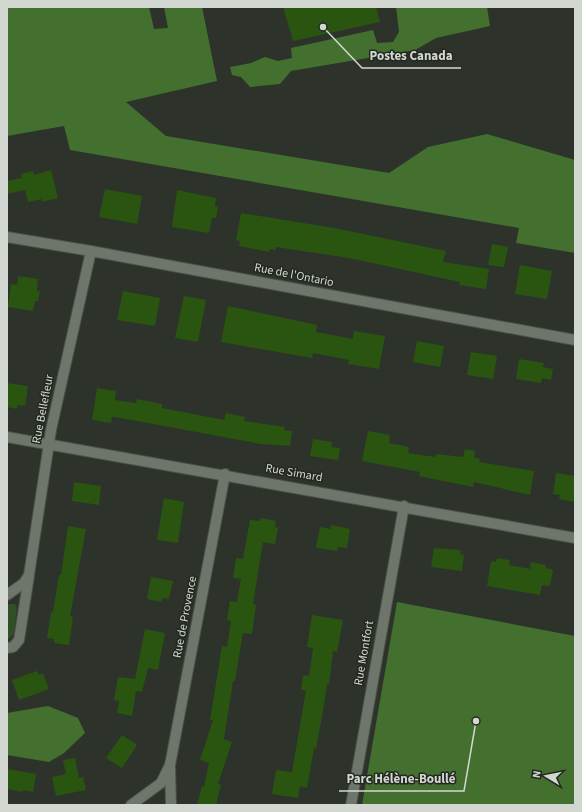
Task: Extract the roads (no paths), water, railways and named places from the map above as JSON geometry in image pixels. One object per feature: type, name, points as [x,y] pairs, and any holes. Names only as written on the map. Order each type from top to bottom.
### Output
[{"type":"street","name":"Rue de l'Ontario","points":[[7,237],[91,250],[575,340]]},
{"type":"street","name":"Rue Bellefleur","points":[[7,648],[13,647],[19,640],[49,444],[66,357],[91,250]]},
{"type":"street","name":"Rue Simard","points":[[7,437],[225,474],[575,538]]},
{"type":"street","name":"Rue de Provence","points":[[171,805],[170,765],[225,474]]},
{"type":"street","name":"Rue Montfort","points":[[351,805],[404,506]]},
{"type":"street","points":[[7,595],[24,583],[29,575]]},
{"type":"street","name":"Rue de Provence","points":[[131,805],[161,782],[170,765]]},
{"type":"place","name":"Postes Canada","points":[[323,27]]},
{"type":"place","name":"Parc Hélène-Boullé","points":[[476,721]]}]
